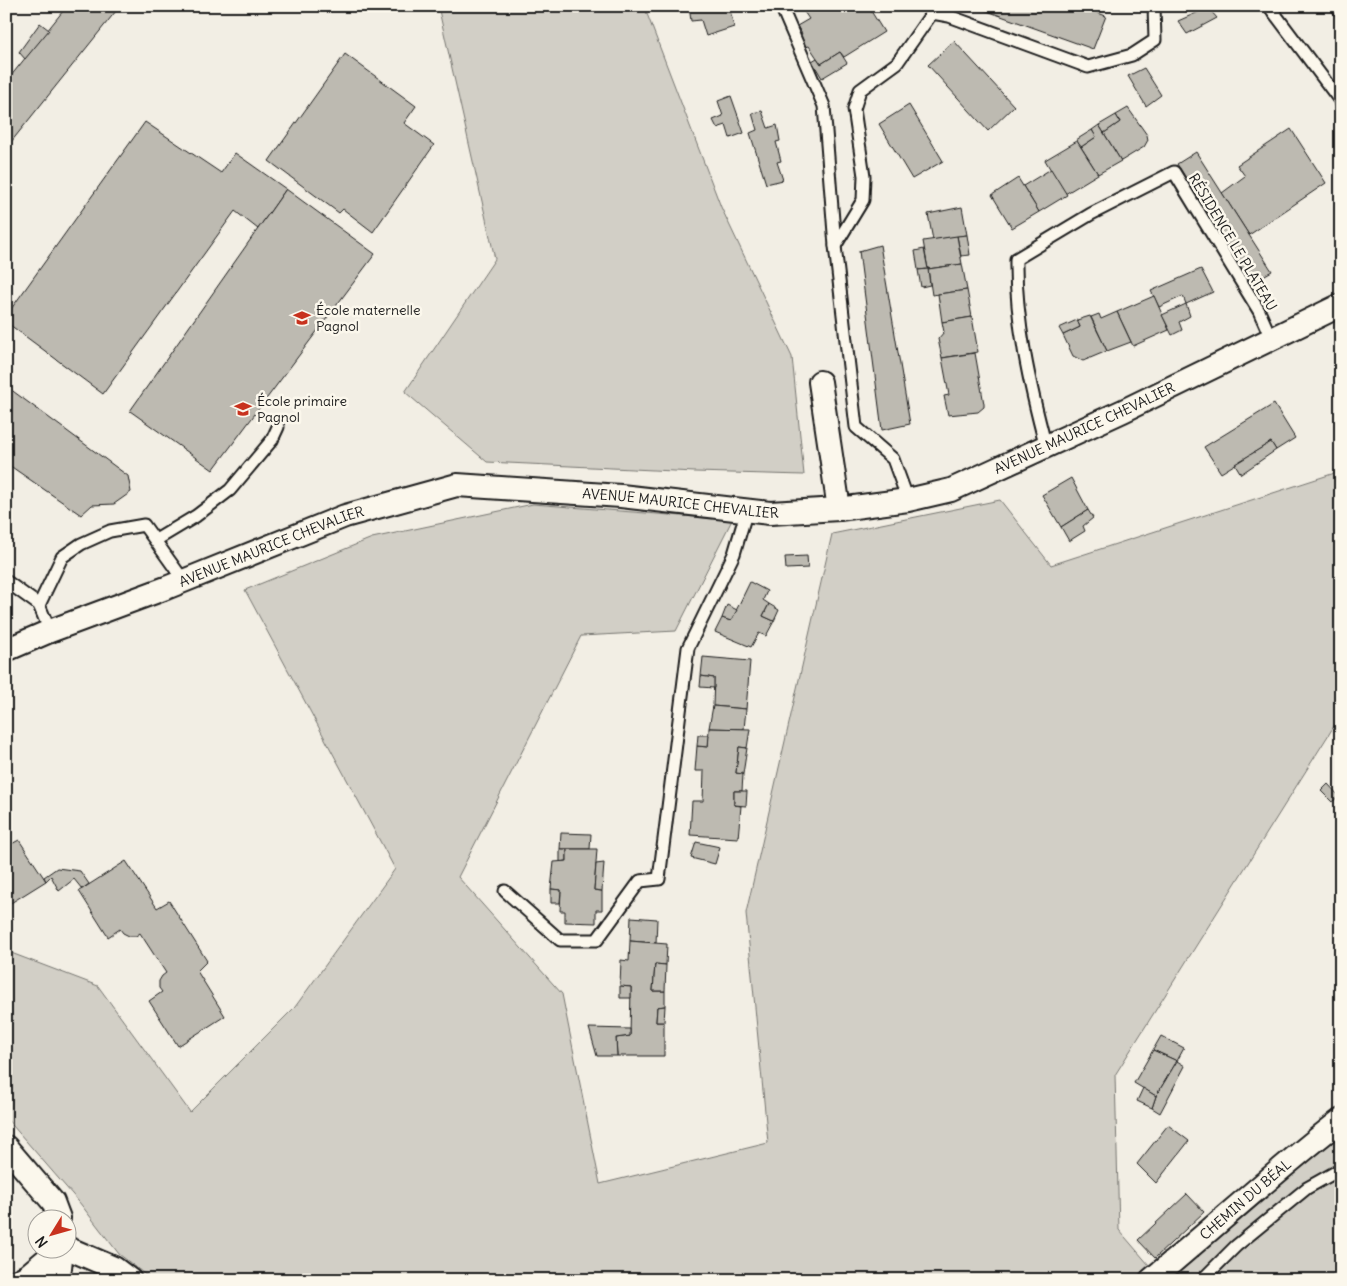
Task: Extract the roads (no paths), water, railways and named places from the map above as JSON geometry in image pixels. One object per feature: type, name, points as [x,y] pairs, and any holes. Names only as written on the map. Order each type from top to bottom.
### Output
[{"type":"street","name":"AVENUE MAURICE CHEVALIER","points":[[6,650],[50,630],[184,581],[346,516],[457,485],[622,496],[770,513],[839,509],[908,500],[951,490],[1123,411],[1271,338],[1341,306]]},
{"type":"street","points":[[820,382],[839,509]]},
{"type":"street","name":"CHEMIN DU BÉAL","points":[[1151,1280],[1218,1225],[1291,1160],[1341,1120]]},
{"type":"street","points":[[6,1147],[53,1202],[55,1208]]},
{"type":"street","points":[[78,1253],[114,1268],[130,1280]]},
{"type":"street","points":[[19,1280],[27,1276],[49,1258]]},
{"type":"street","points":[[56,1280],[60,1268],[60,1258]]},
{"type":"lane","points":[[781,6],[824,106],[834,246],[856,427],[893,459],[908,500]]},
{"type":"lane","points":[[834,246],[863,200],[864,176],[854,109],[860,90],[897,63],[933,10],[1088,68],[1132,55],[1155,40],[1154,6]]},
{"type":"lane","points":[[1269,6],[1341,102]]},
{"type":"lane","name":"RÉSIDENCE LE PLATEAU","points":[[1046,446],[1031,386],[1016,289],[1016,259],[1091,214],[1174,172],[1259,312],[1271,338]]},
{"type":"lane","points":[[156,540],[196,516],[230,490],[272,440],[278,427]]},
{"type":"lane","points":[[505,891],[560,940],[597,940],[640,882],[659,879],[688,648],[734,554],[748,510]]},
{"type":"lane","points":[[40,605],[62,557],[81,544],[110,531],[144,525],[184,581]]},
{"type":"lane","points":[[6,581],[40,605],[50,630]]},
{"type":"lane","points":[[1202,1280],[1236,1246],[1307,1188],[1341,1169]]},
{"type":"place","name":"École maternelle Pagnol","points":[[302,318]]},
{"type":"place","name":"École primaire Pagnol","points":[[243,409]]}]
